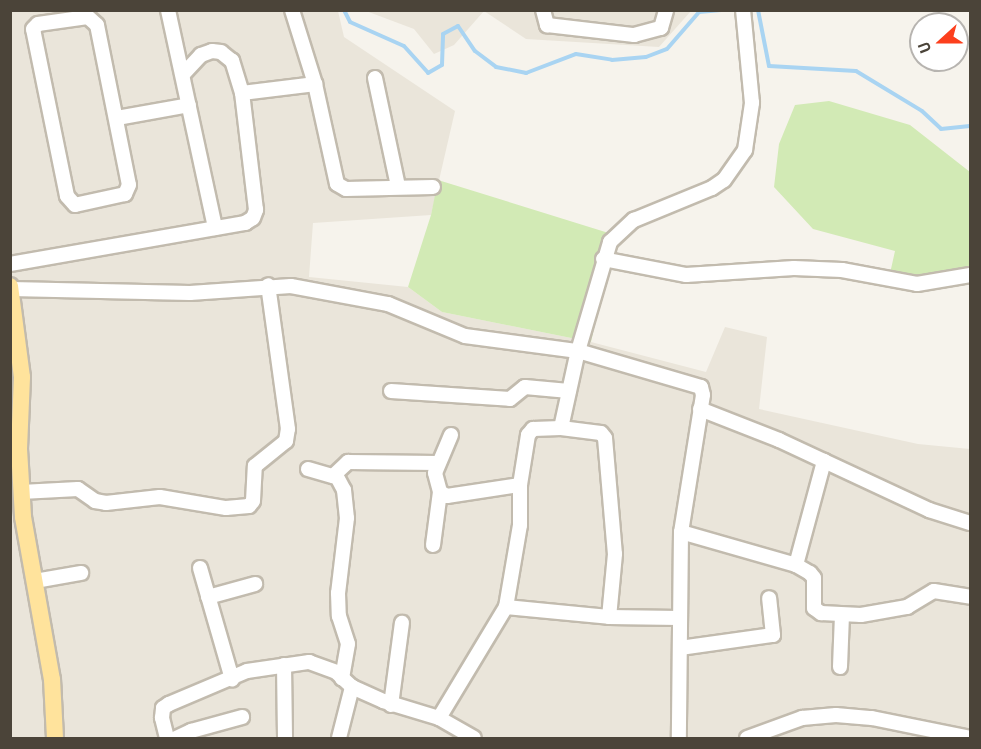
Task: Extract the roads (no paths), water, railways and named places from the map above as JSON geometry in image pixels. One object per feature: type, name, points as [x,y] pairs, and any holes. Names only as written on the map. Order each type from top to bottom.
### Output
[{"type":"main road","points":[[11,288],[12,313],[22,377],[21,492],[52,679],[55,738]]},
{"type":"street","points":[[168,10],[214,228]]},
{"type":"street","points":[[292,10],[315,84],[337,184],[346,189],[398,186],[433,187]]},
{"type":"street","points":[[543,10],[547,25],[634,35],[661,28],[666,11]]},
{"type":"street","points":[[561,428],[578,351],[603,259],[620,231],[634,220],[712,188],[724,180],[746,150],[752,103],[744,15]]},
{"type":"street","points":[[94,19],[117,118],[128,191],[71,204],[32,36],[38,24],[94,19]]},
{"type":"street","points":[[10,264],[245,223],[256,210],[242,93],[232,61],[221,52],[201,55],[183,74]]},
{"type":"street","points":[[375,78],[398,186]]},
{"type":"street","points":[[242,93],[315,84]]},
{"type":"street","points":[[117,118],[189,105]]},
{"type":"street","points":[[603,259],[686,275],[794,268],[842,270],[917,284],[970,275]]},
{"type":"street","points":[[21,492],[78,489],[95,501],[106,503],[160,496],[218,507],[249,506],[253,501],[255,466],[286,441],[288,429],[268,285]]},
{"type":"street","points":[[11,288],[190,293],[268,285],[388,304],[465,336],[578,351],[699,386],[703,395],[681,532],[679,738]]},
{"type":"street","points":[[391,391],[510,399],[525,387],[569,391]]},
{"type":"street","points":[[700,409],[824,461],[929,510],[970,523]]},
{"type":"street","points":[[439,718],[506,607],[520,525],[520,485],[530,431],[561,428],[601,433],[605,438],[615,554],[609,617]]},
{"type":"street","points":[[451,435],[437,463],[435,484],[440,492],[447,496],[520,485]]},
{"type":"street","points":[[796,565],[824,461]]},
{"type":"street","points":[[336,475],[341,465],[348,462],[437,463]]},
{"type":"street","points":[[309,469],[336,475],[344,490],[347,518],[338,593],[339,616],[348,644],[347,682],[339,738]]},
{"type":"street","points":[[433,545],[440,492]]},
{"type":"street","points":[[681,532],[796,565],[813,575],[817,611],[842,616],[907,607],[934,591],[970,597]]},
{"type":"street","points":[[200,568],[232,679]]},
{"type":"street","points":[[35,581],[81,573]]},
{"type":"street","points":[[208,597],[255,584]]},
{"type":"street","points":[[680,648],[773,635],[769,598]]},
{"type":"street","points":[[506,607],[609,617],[679,618]]},
{"type":"street","points":[[840,668],[842,616]]},
{"type":"street","points":[[391,705],[402,623]]},
{"type":"street","points":[[167,738],[163,708],[247,671],[309,662],[391,705],[439,718],[474,738]]},
{"type":"street","points":[[284,665],[285,738]]},
{"type":"street","points":[[747,738],[766,735],[802,718],[836,714],[924,734],[970,738]]},
{"type":"street","points":[[176,738],[242,717]]},
{"type":"waterway","points":[[344,10],[350,22],[404,46],[428,73],[442,65],[443,34],[458,26],[475,51],[496,67],[526,73],[576,54],[612,60],[646,57],[667,49],[699,12],[724,10]]},
{"type":"waterway","points":[[758,10],[769,66],[856,71],[922,111],[941,129],[970,126]]}]
